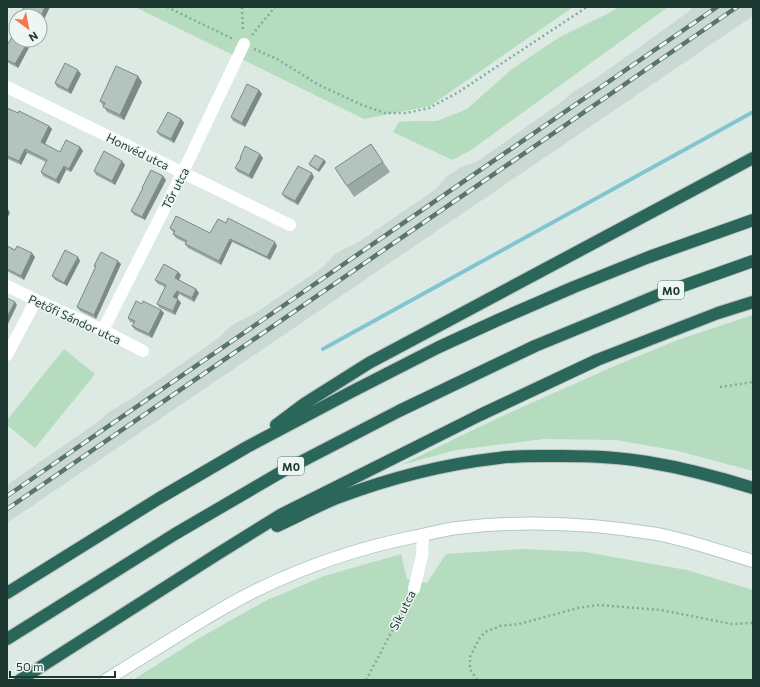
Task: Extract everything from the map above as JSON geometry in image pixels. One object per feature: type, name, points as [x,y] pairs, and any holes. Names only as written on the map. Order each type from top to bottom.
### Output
[{"type":"highway","points":[[248,448],[304,404],[369,363],[753,158]]},
{"type":"highway","points":[[7,593],[158,498],[351,392],[439,347],[498,320],[650,257],[753,220]]},
{"type":"highway","name":"M0","points":[[7,639],[175,534],[276,475],[399,411],[535,346],[663,293],[753,261]]},
{"type":"highway","points":[[20,680],[216,554],[282,514],[480,415],[597,360],[718,313],[753,302]]},
{"type":"highway","points":[[216,554],[250,540],[337,498],[400,478],[452,465],[500,458],[535,456],[610,458],[646,462],[684,468],[713,475],[753,488]]},
{"type":"street","name":"Tőr utca","points":[[103,330],[183,172],[244,44]]},
{"type":"street","name":"Honvéd utca","points":[[7,87],[290,225]]},
{"type":"street","name":"Petőfi Sándor utca","points":[[7,286],[103,330],[143,351]]},
{"type":"street","points":[[7,355],[36,300]]},
{"type":"street","points":[[106,680],[184,631],[258,589],[325,561],[391,542],[456,528],[512,524],[564,524],[627,530],[658,534],[753,561]]},
{"type":"street","name":"Sík utca","points":[[414,589],[422,556],[423,535]]},
{"type":"path","points":[[167,7],[277,59],[319,85],[362,106],[386,113],[406,114],[429,108],[457,93],[587,7]]},
{"type":"path","points":[[242,7],[244,44]]},
{"type":"path","points":[[244,44],[275,7]]},
{"type":"path","points":[[720,387],[753,382]]},
{"type":"path","name":"Sík utca","points":[[366,680],[414,589]]},
{"type":"path","points":[[477,680],[470,669],[470,657],[479,639],[485,632],[500,626],[519,624],[578,608],[598,606],[661,610],[732,624],[753,623]]},
{"type":"shaded area","points":[[692,7],[753,7],[753,16],[7,523],[7,485],[96,423],[109,412],[131,399],[220,337],[225,331],[239,321],[254,314],[323,267],[334,255],[357,243],[436,189],[446,177],[461,167],[478,161],[560,103],[574,91],[595,79],[688,12]]},
{"type":"green space","points":[[135,7],[573,7],[430,106],[364,119]]},
{"type":"green space","points":[[618,7],[668,7],[471,150],[452,160],[393,132],[399,122],[437,121],[467,109],[512,69],[558,38],[611,12]]},
{"type":"green space","points":[[753,315],[753,471],[678,451],[616,440],[544,439],[456,450],[401,465],[500,417],[612,367],[680,339]]},
{"type":"green space","points":[[64,349],[95,374],[35,448],[7,425],[7,420]]},
{"type":"green space","points":[[522,549],[585,552],[687,570],[753,590],[753,680],[133,680],[196,640],[265,601],[324,576],[401,554],[407,579],[427,583],[446,554]]},
{"type":"building","points":[[24,7],[45,7],[45,8]]},
{"type":"building","points":[[7,43],[8,48],[24,48],[15,64],[7,60]]},
{"type":"building","points":[[65,63],[78,70],[68,90],[55,83]]},
{"type":"building","points":[[116,66],[138,76],[120,115],[103,107],[105,103],[100,101]]},
{"type":"building","points":[[247,84],[259,90],[242,123],[231,117]]},
{"type":"building","points":[[7,108],[18,113],[19,111],[49,126],[41,142],[60,152],[66,140],[80,147],[69,169],[64,166],[56,180],[41,172],[47,160],[25,149],[19,161],[7,156]]},
{"type":"building","points":[[168,112],[181,119],[171,139],[157,132]]},
{"type":"building","points":[[371,144],[383,162],[347,186],[335,168]]},
{"type":"building","points":[[245,146],[260,154],[249,175],[235,168],[241,158]]},
{"type":"building","points":[[104,151],[122,161],[112,181],[94,171]]},
{"type":"building","points":[[315,155],[324,160],[318,170],[309,164]]},
{"type":"building","points":[[298,166],[312,173],[295,201],[282,194]]},
{"type":"building","points":[[151,170],[163,176],[142,217],[131,211]]},
{"type":"building","points":[[176,216],[210,233],[218,219],[226,223],[228,218],[275,242],[267,257],[230,239],[219,261],[185,244],[187,241],[173,234],[175,231],[170,228]]},
{"type":"building","points":[[7,246],[15,250],[17,246],[32,253],[21,276],[7,269]]},
{"type":"building","points":[[65,250],[78,257],[64,283],[52,276]]},
{"type":"building","points":[[101,252],[118,261],[94,315],[77,307]]},
{"type":"building","points":[[164,264],[178,272],[175,278],[196,289],[192,298],[177,291],[173,297],[178,299],[173,311],[157,304],[166,285],[155,280]]},
{"type":"building","points":[[7,298],[15,302],[7,317]]},
{"type":"building","points":[[136,301],[142,304],[143,301],[161,310],[149,334],[132,326],[135,321],[128,318]]},
{"type":"waterway","points":[[323,349],[753,112]]},
{"type":"railway","points":[[7,496],[717,7]]},
{"type":"railway","points":[[7,509],[737,7]]}]
